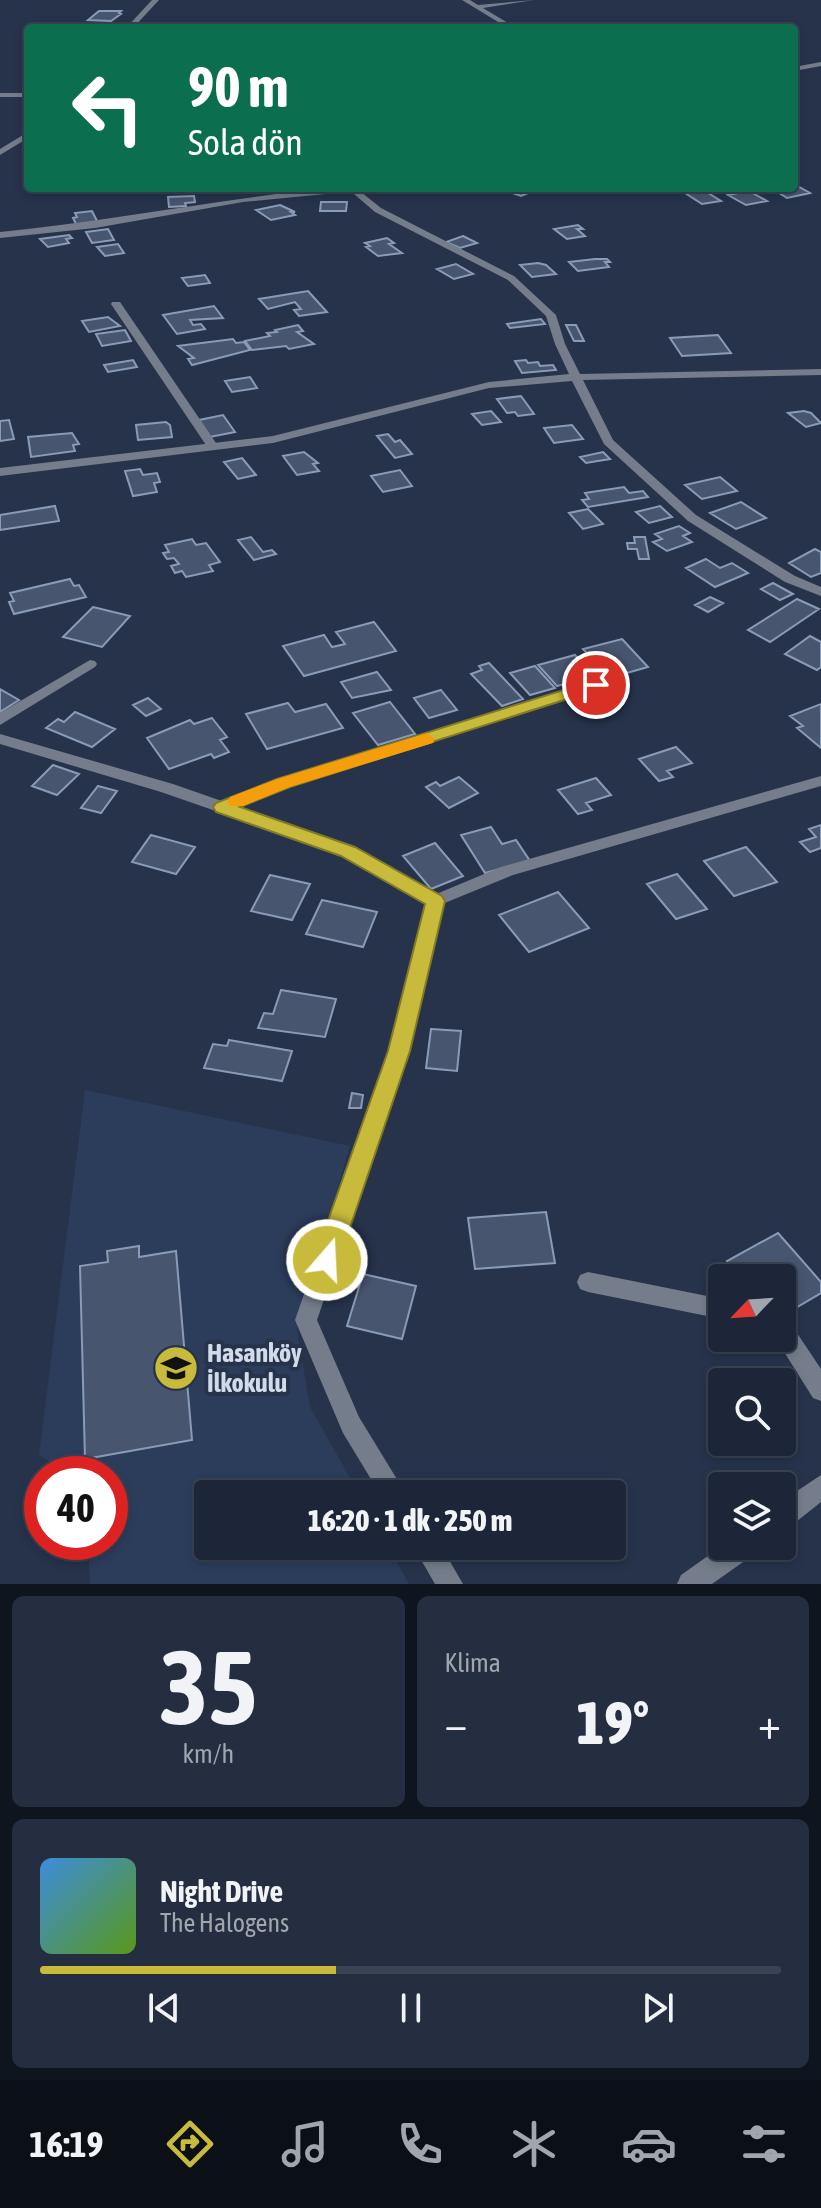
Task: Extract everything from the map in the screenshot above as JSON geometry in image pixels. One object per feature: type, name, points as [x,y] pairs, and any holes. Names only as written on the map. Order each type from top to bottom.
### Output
[{"type":"street","points":[[133,24],[156,0]]},
{"type":"street","points":[[465,0],[506,24]]},
{"type":"street","points":[[475,7],[531,0]]},
{"type":"street","points":[[798,68],[821,64]]},
{"type":"street","points":[[798,68],[821,75]]},
{"type":"street","points":[[0,95],[24,95]]},
{"type":"street","points":[[0,153],[24,137]]},
{"type":"street","points":[[0,235],[95,225],[243,199],[313,192]]},
{"type":"street","points":[[358,192],[378,210],[511,278],[551,315],[560,344],[608,442],[692,518],[790,579],[821,592]]},
{"type":"street","points":[[116,304],[212,446]]},
{"type":"street","points":[[0,472],[273,439],[489,385],[576,377],[821,372]]},
{"type":"street","points":[[0,720],[90,664]]},
{"type":"street","points":[[222,807],[283,783],[596,685]]},
{"type":"street","points":[[0,739],[222,807],[348,851],[435,901]]},
{"type":"street","points":[[435,901],[507,871],[821,781]]},
{"type":"street","points":[[385,1480],[351,1425],[306,1320],[399,1051],[435,901]]},
{"type":"street","points":[[588,1282],[708,1306]]},
{"type":"street","points":[[796,1351],[821,1390]]},
{"type":"street","points":[[796,1506],[821,1487]]},
{"type":"street","points":[[435,1560],[450,1584]]},
{"type":"street","points":[[690,1584],[724,1560]]},
{"type":"shaded area","name":"Hasanköy İlkokulu","points":[[85,1090],[350,1146],[297,1329],[310,1407],[351,1480],[194,1480],[194,1560],[396,1560],[409,1584],[90,1584],[89,1560],[128,1560],[128,1456],[39,1455]]},
{"type":"building","points":[[99,11],[121,11],[121,14],[111,21],[88,20]]},
{"type":"building","points":[[798,186],[810,193],[787,198],[778,192],[798,192]]},
{"type":"building","points":[[510,192],[530,192],[521,196]]},
{"type":"building","points":[[684,192],[706,192],[721,201],[702,204]]},
{"type":"building","points":[[751,192],[767,201],[746,205],[728,195]]},
{"type":"building","points":[[194,196],[195,202],[185,203],[186,206],[169,207],[168,197]]},
{"type":"building","points":[[321,202],[347,202],[346,211],[320,211]]},
{"type":"building","points":[[280,205],[295,212],[291,212],[295,215],[271,220],[256,210]]},
{"type":"building","points":[[92,211],[98,223],[77,226],[73,218],[77,217],[75,213]]},
{"type":"building","points":[[578,225],[583,229],[577,229],[585,236],[567,239],[554,229]]},
{"type":"building","points":[[108,229],[114,240],[92,243],[86,232]]},
{"type":"building","points":[[69,235],[72,238],[66,239],[69,243],[48,247],[40,239]]},
{"type":"building","points":[[463,236],[477,243],[460,248],[446,242]]},
{"type":"building","points":[[387,238],[394,243],[389,244],[402,253],[378,256],[366,247],[370,246],[365,243]]},
{"type":"building","points":[[118,244],[124,253],[105,256],[97,247]]},
{"type":"building","points":[[607,259],[610,262],[605,262],[609,267],[578,271],[569,262]]},
{"type":"building","points":[[456,264],[473,274],[454,279],[437,269]]},
{"type":"building","points":[[520,265],[546,265],[556,274],[532,277]]},
{"type":"building","points":[[205,275],[210,283],[188,286],[182,278]]},
{"type":"building","points":[[308,291],[327,312],[299,316],[294,310],[301,309],[295,302],[268,309],[259,299]]},
{"type":"building","points":[[214,306],[223,318],[190,320],[193,325],[201,324],[205,329],[177,334],[163,315]]},
{"type":"building","points":[[108,317],[120,326],[89,332],[82,321]]},
{"type":"building","points":[[541,319],[545,324],[510,328],[507,324]]},
{"type":"building","points":[[298,325],[303,331],[297,332],[314,344],[289,349],[286,346],[252,350],[245,341],[270,336],[267,333]]},
{"type":"building","points":[[566,325],[576,325],[584,341],[574,341]]},
{"type":"building","points":[[125,330],[131,341],[102,346],[96,334]]},
{"type":"building","points":[[718,335],[731,353],[682,356],[670,338]]},
{"type":"building","points":[[233,339],[236,343],[244,342],[250,350],[192,365],[188,359],[194,358],[178,346]]},
{"type":"building","points":[[133,360],[137,367],[108,372],[104,365]]},
{"type":"building","points":[[526,360],[528,363],[538,362],[540,366],[553,365],[556,370],[522,373],[515,361]]},
{"type":"building","points":[[250,377],[257,388],[232,392],[225,381]]},
{"type":"building","points":[[521,396],[534,414],[518,416],[515,412],[507,413],[497,399]]},
{"type":"building","points":[[491,411],[501,422],[482,425],[472,414]]},
{"type":"building","points":[[788,413],[811,413],[821,423],[806,427]]},
{"type":"building","points":[[223,415],[235,432],[210,437],[199,420]]},
{"type":"building","points":[[9,420],[14,439],[0,441],[0,421]]},
{"type":"building","points":[[166,422],[170,425],[172,437],[138,440],[136,425]]},
{"type":"building","points":[[572,425],[583,439],[554,443],[544,428]]},
{"type":"building","points":[[72,433],[79,444],[73,445],[75,451],[31,457],[28,437]]},
{"type":"building","points":[[388,434],[395,442],[400,440],[412,454],[395,458],[377,436]]},
{"type":"building","points":[[304,452],[318,463],[313,464],[319,471],[297,475],[283,456]]},
{"type":"building","points":[[603,452],[610,459],[586,463],[580,457]]},
{"type":"building","points":[[242,458],[256,475],[238,479],[224,462]]},
{"type":"building","points":[[140,469],[143,475],[157,473],[160,482],[154,483],[157,492],[133,496],[125,471]]},
{"type":"building","points":[[400,470],[412,486],[383,492],[371,476]]},
{"type":"building","points":[[720,477],[737,491],[702,499],[685,485]]},
{"type":"building","points":[[624,487],[629,493],[643,491],[648,497],[588,507],[582,500],[589,499],[585,493]]},
{"type":"building","points":[[741,502],[766,518],[736,529],[710,513]]},
{"type":"building","points":[[55,506],[59,521],[0,530],[0,515]]},
{"type":"building","points":[[660,506],[672,517],[649,523],[636,512]]},
{"type":"building","points":[[588,509],[603,524],[583,529],[569,513]]},
{"type":"building","points":[[679,526],[690,533],[683,536],[692,542],[667,551],[653,542],[662,539],[655,534]]},
{"type":"building","points":[[251,537],[263,552],[272,550],[276,554],[254,560],[238,540]]},
{"type":"building","points":[[634,537],[645,537],[649,559],[639,559],[637,549],[628,549],[627,543],[635,543]]},
{"type":"building","points":[[192,539],[196,545],[206,543],[220,562],[209,565],[213,571],[186,577],[182,571],[175,573],[171,566],[179,564],[174,558],[167,559],[163,553],[169,552],[165,545]]},
{"type":"building","points":[[815,549],[821,552],[821,573],[811,577],[789,563]]},
{"type":"building","points":[[706,559],[720,568],[732,563],[748,573],[715,587],[686,568]]},
{"type":"building","points":[[70,579],[74,586],[79,585],[86,597],[14,614],[9,602],[14,601],[10,593]]},
{"type":"building","points":[[773,583],[793,594],[780,600],[761,589]]},
{"type":"building","points":[[710,597],[723,603],[708,612],[695,605]]},
{"type":"building","points":[[797,599],[819,609],[770,642],[748,630]]},
{"type":"building","points":[[93,607],[130,616],[102,647],[63,637]]},
{"type":"building","points":[[374,622],[396,651],[304,676],[283,646],[324,635],[332,647],[345,644],[336,632]]},
{"type":"building","points":[[810,636],[821,642],[821,667],[817,670],[785,654]]},
{"type":"building","points":[[622,639],[648,667],[609,678],[583,649]]},
{"type":"building","points":[[575,655],[594,676],[557,686],[538,665]]},
{"type":"building","points":[[489,663],[523,699],[502,706],[471,674],[482,670],[479,666]]},
{"type":"building","points":[[535,666],[555,688],[530,695],[510,673]]},
{"type":"building","points":[[377,672],[391,690],[352,698],[341,682]]},
{"type":"building","points":[[0,689],[19,700],[0,712]]},
{"type":"building","points":[[441,690],[457,710],[429,718],[414,698]]},
{"type":"building","points":[[148,698],[161,709],[146,716],[133,705]]},
{"type":"building","points":[[390,702],[415,734],[378,745],[353,713]]},
{"type":"building","points":[[288,703],[295,712],[326,704],[343,728],[267,749],[246,714]]},
{"type":"building","points":[[821,704],[821,748],[797,728],[803,726],[790,716]]},
{"type":"building","points":[[75,712],[115,729],[92,747],[46,728],[58,719],[64,722]]},
{"type":"building","points":[[212,718],[227,737],[220,740],[229,752],[214,758],[211,754],[169,769],[147,738],[190,720],[194,724]]},
{"type":"building","points":[[676,747],[692,763],[667,771],[673,777],[659,781],[639,759]]},
{"type":"building","points":[[53,765],[79,774],[57,795],[32,786]]},
{"type":"building","points":[[459,777],[478,793],[449,808],[426,787],[436,782],[440,786]]},
{"type":"building","points":[[596,778],[611,795],[586,803],[592,810],[578,814],[558,790]]},
{"type":"building","points":[[98,786],[117,791],[101,813],[81,808]]},
{"type":"building","points":[[821,825],[821,848],[810,852],[800,842],[816,837],[809,829]]},
{"type":"building","points":[[491,827],[502,844],[516,840],[530,861],[485,873],[461,835]]},
{"type":"building","points":[[151,835],[195,847],[176,874],[132,862]]},
{"type":"building","points":[[435,843],[463,876],[431,889],[403,856]]},
{"type":"building","points":[[746,847],[777,882],[734,896],[704,861]]},
{"type":"building","points":[[677,874],[707,909],[676,919],[647,884]]},
{"type":"building","points":[[270,875],[310,884],[292,920],[251,911]]},
{"type":"building","points":[[558,892],[589,928],[529,952],[499,915]]},
{"type":"building","points":[[322,900],[377,912],[363,947],[306,934]]},
{"type":"building","points":[[281,990],[336,999],[325,1037],[258,1028],[264,1013],[273,1014]]},
{"type":"building","points":[[431,1029],[461,1031],[457,1071],[426,1068]]},
{"type":"building","points":[[229,1040],[292,1051],[282,1081],[204,1068],[213,1044],[227,1046]]},
{"type":"building","points":[[352,1093],[363,1095],[361,1108],[349,1108]]},
{"type":"building","points":[[546,1212],[555,1263],[475,1269],[468,1218]]},
{"type":"building","points":[[778,1233],[821,1282],[821,1293],[796,1308],[796,1264],[729,1264],[727,1261]]},
{"type":"building","points":[[139,1246],[139,1257],[176,1251],[192,1440],[102,1456],[85,1456],[80,1266],[108,1262],[107,1251]]},
{"type":"building","points":[[363,1274],[416,1286],[402,1339],[347,1326]]},
{"type":"slow traffic","points":[[236,802],[283,783],[427,739]]},
{"type":"place","name":"Hasanköy İlkokulu","points":[[176,1368]]},
{"type":"route","points":[[327,1260],[399,1051],[435,901],[348,851],[222,807],[283,783],[596,685]]}]
